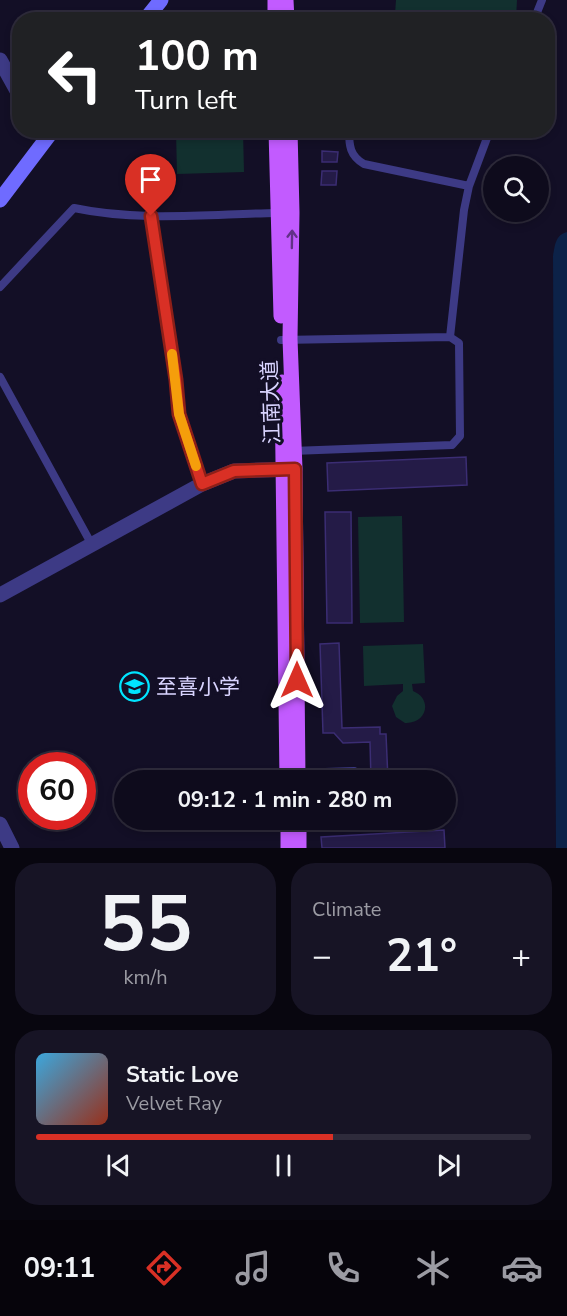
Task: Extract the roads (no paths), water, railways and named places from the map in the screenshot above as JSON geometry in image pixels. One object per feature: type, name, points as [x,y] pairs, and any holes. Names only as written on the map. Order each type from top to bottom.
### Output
[{"type":"main road","name":"江南大道","points":[[276,138],[278,213],[286,339],[292,770]]},
{"type":"main road","name":"江南大道","points":[[286,339],[292,213],[290,138]]},
{"type":"main road","points":[[288,830],[288,848]]},
{"type":"main road","points":[[299,830],[299,848]]},
{"type":"street","points":[[151,12],[161,0]]},
{"type":"street","points":[[0,60],[12,82]]},
{"type":"street","points":[[0,200],[46,138]]},
{"type":"street","points":[[0,595],[202,484],[234,471],[289,469]]},
{"type":"street","points":[[0,824],[12,848]]},
{"type":"lane","points":[[350,138],[351,151],[355,159],[364,164],[469,186]]},
{"type":"lane","points":[[450,337],[464,210],[469,186],[487,138]]},
{"type":"lane","points":[[0,287],[74,208],[101,214],[151,216],[278,213]]},
{"type":"lane","points":[[151,216],[179,414],[202,484]]},
{"type":"lane","points":[[286,339],[450,337],[459,343],[460,436],[452,445],[288,451]]},
{"type":"lane","points":[[0,377],[92,544]]},
{"type":"water","points":[[567,232],[567,848],[556,848],[553,256],[558,238]]},
{"type":"place","name":"至喜小学","points":[[135,687]]}]
